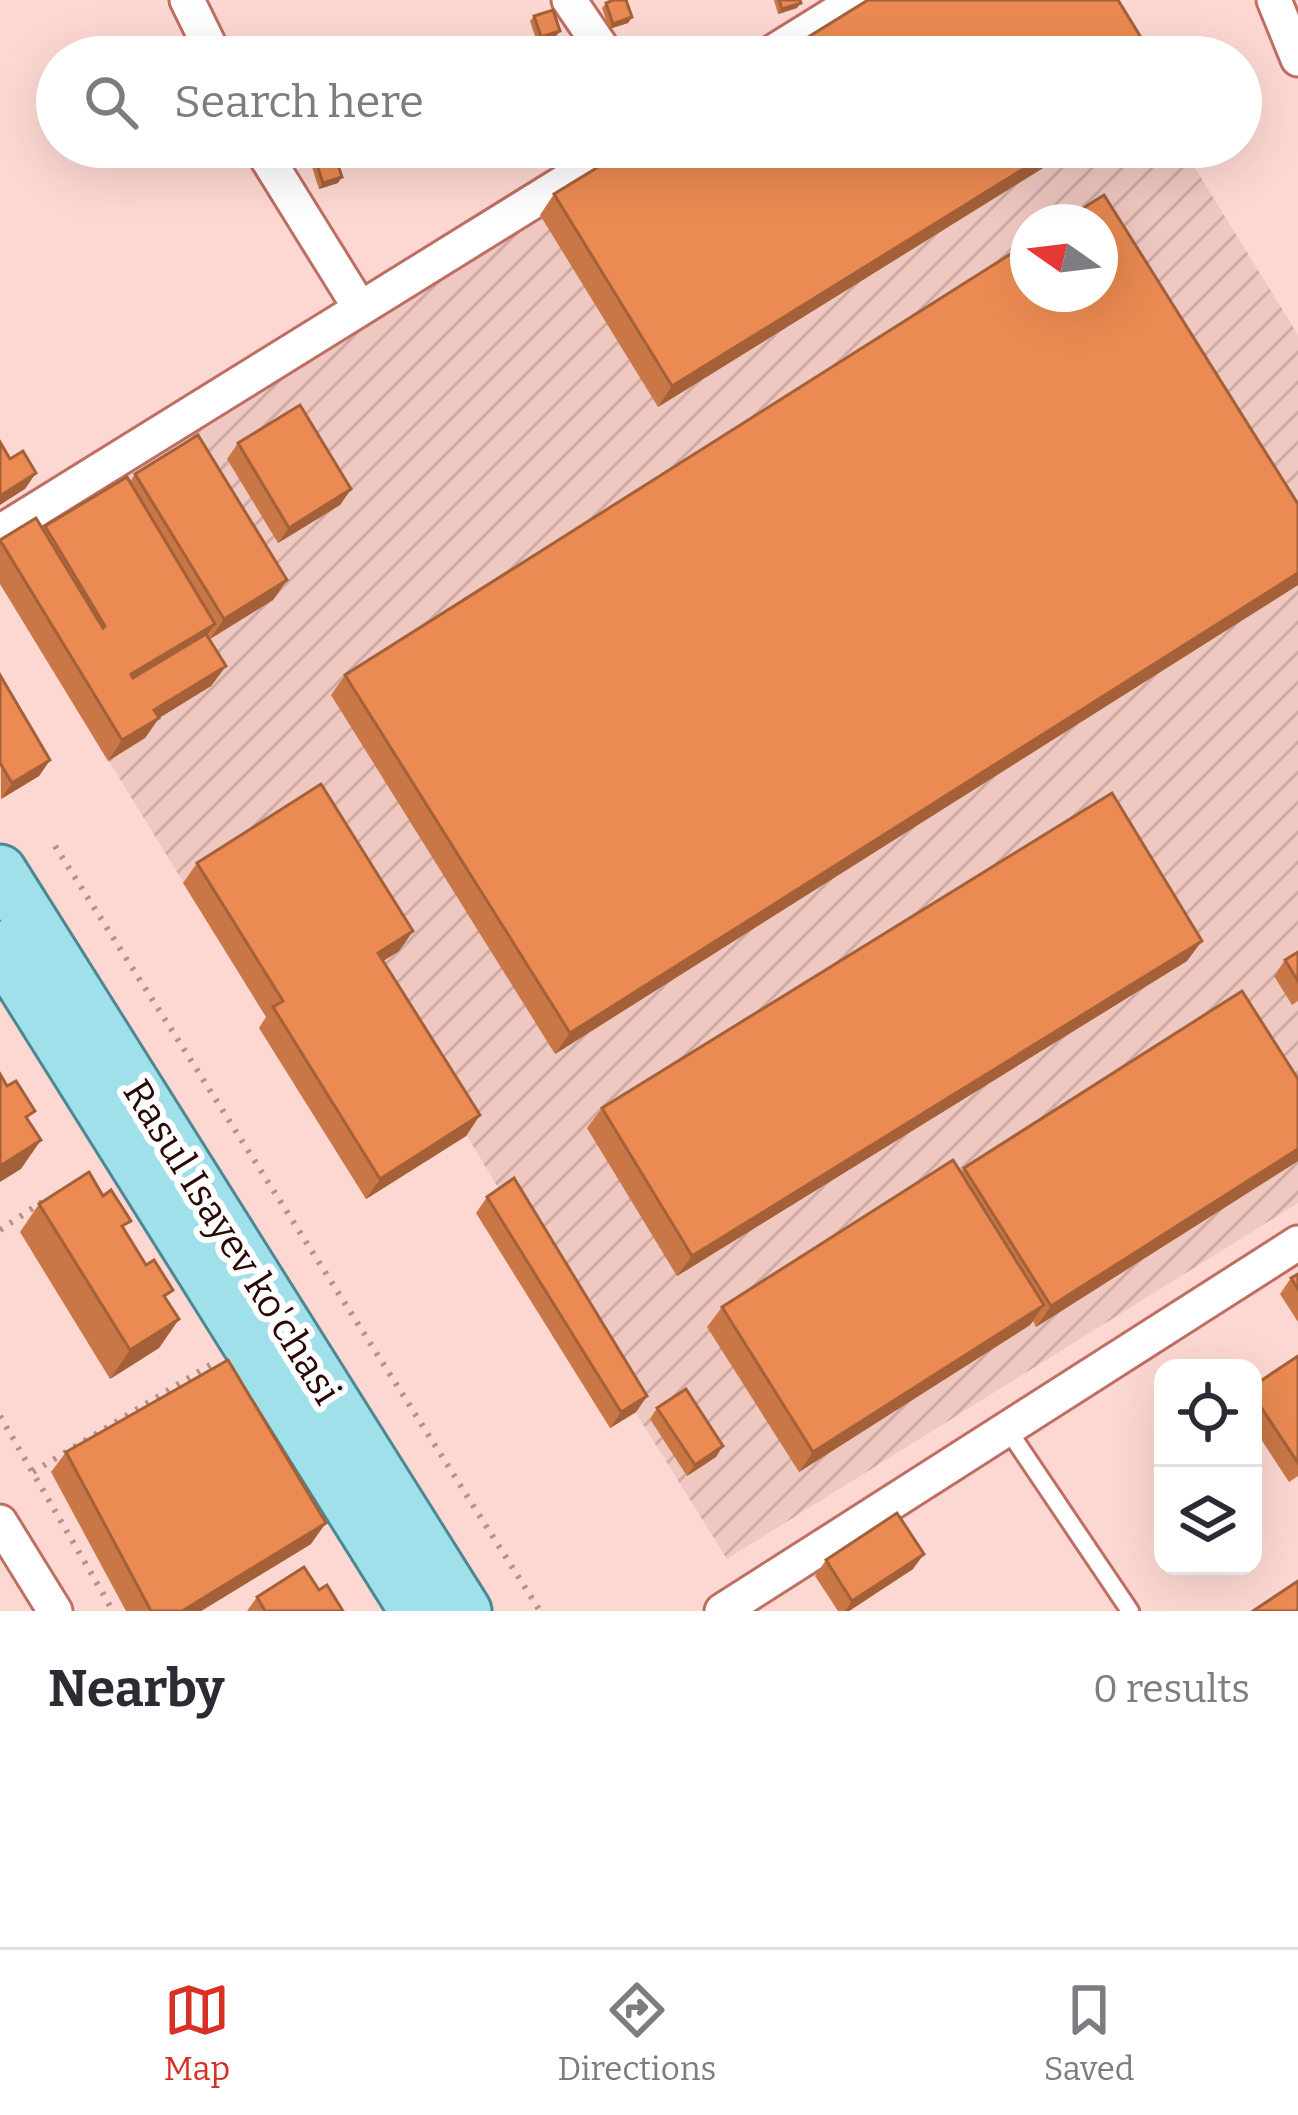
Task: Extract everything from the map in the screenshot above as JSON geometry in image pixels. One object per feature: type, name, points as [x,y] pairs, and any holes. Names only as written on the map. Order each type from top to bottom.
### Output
[{"type":"main road","name":"Rasul Isayev ko'chasi","points":[[0,871],[465,1611]]},
{"type":"main road","name":"Rasul Isayev ko'chasi","points":[[0,947],[416,1611]]},
{"type":"street","points":[[187,0],[205,36]]},
{"type":"street","points":[[568,0],[593,36]]},
{"type":"street","points":[[799,36],[857,0]]},
{"type":"street","points":[[1274,0],[1298,59]]},
{"type":"street","points":[[273,168],[360,308]]},
{"type":"street","points":[[0,532],[587,168]]},
{"type":"street","points":[[722,1611],[1298,1243]]},
{"type":"street","points":[[0,1522],[55,1611]]},
{"type":"lane","points":[[1008,1430],[1130,1611]]},
{"type":"path","points":[[56,846],[541,1611]]},
{"type":"path","points":[[0,1230],[58,1192]]},
{"type":"path","points":[[33,1472],[218,1360]]},
{"type":"path","points":[[0,1416],[113,1611]]},
{"type":"shaded area","points":[[615,168],[1195,168],[1298,335],[1298,1203],[727,1559],[636,1413],[610,1428],[476,1213],[502,1194],[467,1136],[366,1199],[259,1028],[268,1020],[0,584],[0,552]]},
{"type":"building","points":[[626,0],[632,17],[613,24],[606,3]]},
{"type":"building","points":[[779,0],[800,0],[801,3],[782,9]]},
{"type":"building","points":[[868,0],[1118,0],[1140,36],[810,36]]},
{"type":"building","points":[[553,10],[560,31],[541,36],[534,16]]},
{"type":"building","points":[[318,168],[339,168],[342,177],[323,183]]},
{"type":"building","points":[[597,168],[1025,168],[672,386],[554,194]]},
{"type":"building","points":[[1118,217],[1298,504],[1298,573],[570,1033],[345,675],[1010,254],[1010,312],[1118,312]]},
{"type":"building","points":[[300,405],[351,489],[289,528],[238,443]]},
{"type":"building","points":[[198,435],[287,580],[224,619],[135,474]]},
{"type":"building","points":[[0,442],[10,459],[23,451],[36,473],[0,496]]},
{"type":"building","points":[[127,477],[215,624],[131,674],[133,678],[206,634],[226,666],[154,710],[159,718],[122,740],[0,540],[36,518],[103,628],[45,526]]},
{"type":"building","points":[[0,675],[50,760],[12,783],[0,763]]},
{"type":"building","points":[[321,784],[413,931],[378,953],[480,1115],[380,1179],[273,1007],[283,1001],[197,863]]},
{"type":"building","points":[[1112,793],[1202,941],[692,1256],[602,1108]]},
{"type":"building","points":[[1298,952],[1298,981],[1285,960]]},
{"type":"building","points":[[1242,991],[1298,1079],[1298,1149],[1051,1306],[964,1168]]},
{"type":"building","points":[[0,1074],[7,1086],[16,1081],[35,1111],[26,1117],[41,1140],[0,1166]]},
{"type":"building","points":[[953,1160],[1044,1305],[813,1452],[722,1307]]},
{"type":"building","points":[[89,1172],[103,1196],[111,1190],[131,1221],[122,1226],[146,1265],[154,1260],[173,1290],[164,1296],[179,1319],[130,1350],[39,1204]]},
{"type":"building","points":[[514,1178],[647,1396],[621,1412],[487,1197]]},
{"type":"building","points":[[1298,1356],[1298,1463],[1262,1409],[1262,1380]]},
{"type":"building","points":[[228,1360],[326,1523],[182,1611],[151,1611],[66,1452]]},
{"type":"building","points":[[686,1389],[723,1446],[695,1465],[657,1408]]},
{"type":"building","points":[[897,1513],[924,1554],[852,1601],[826,1560]]},
{"type":"building","points":[[304,1567],[319,1590],[327,1585],[343,1611],[265,1611],[257,1597]]},
{"type":"building","points":[[1298,1581],[1298,1611],[1253,1611]]}]
